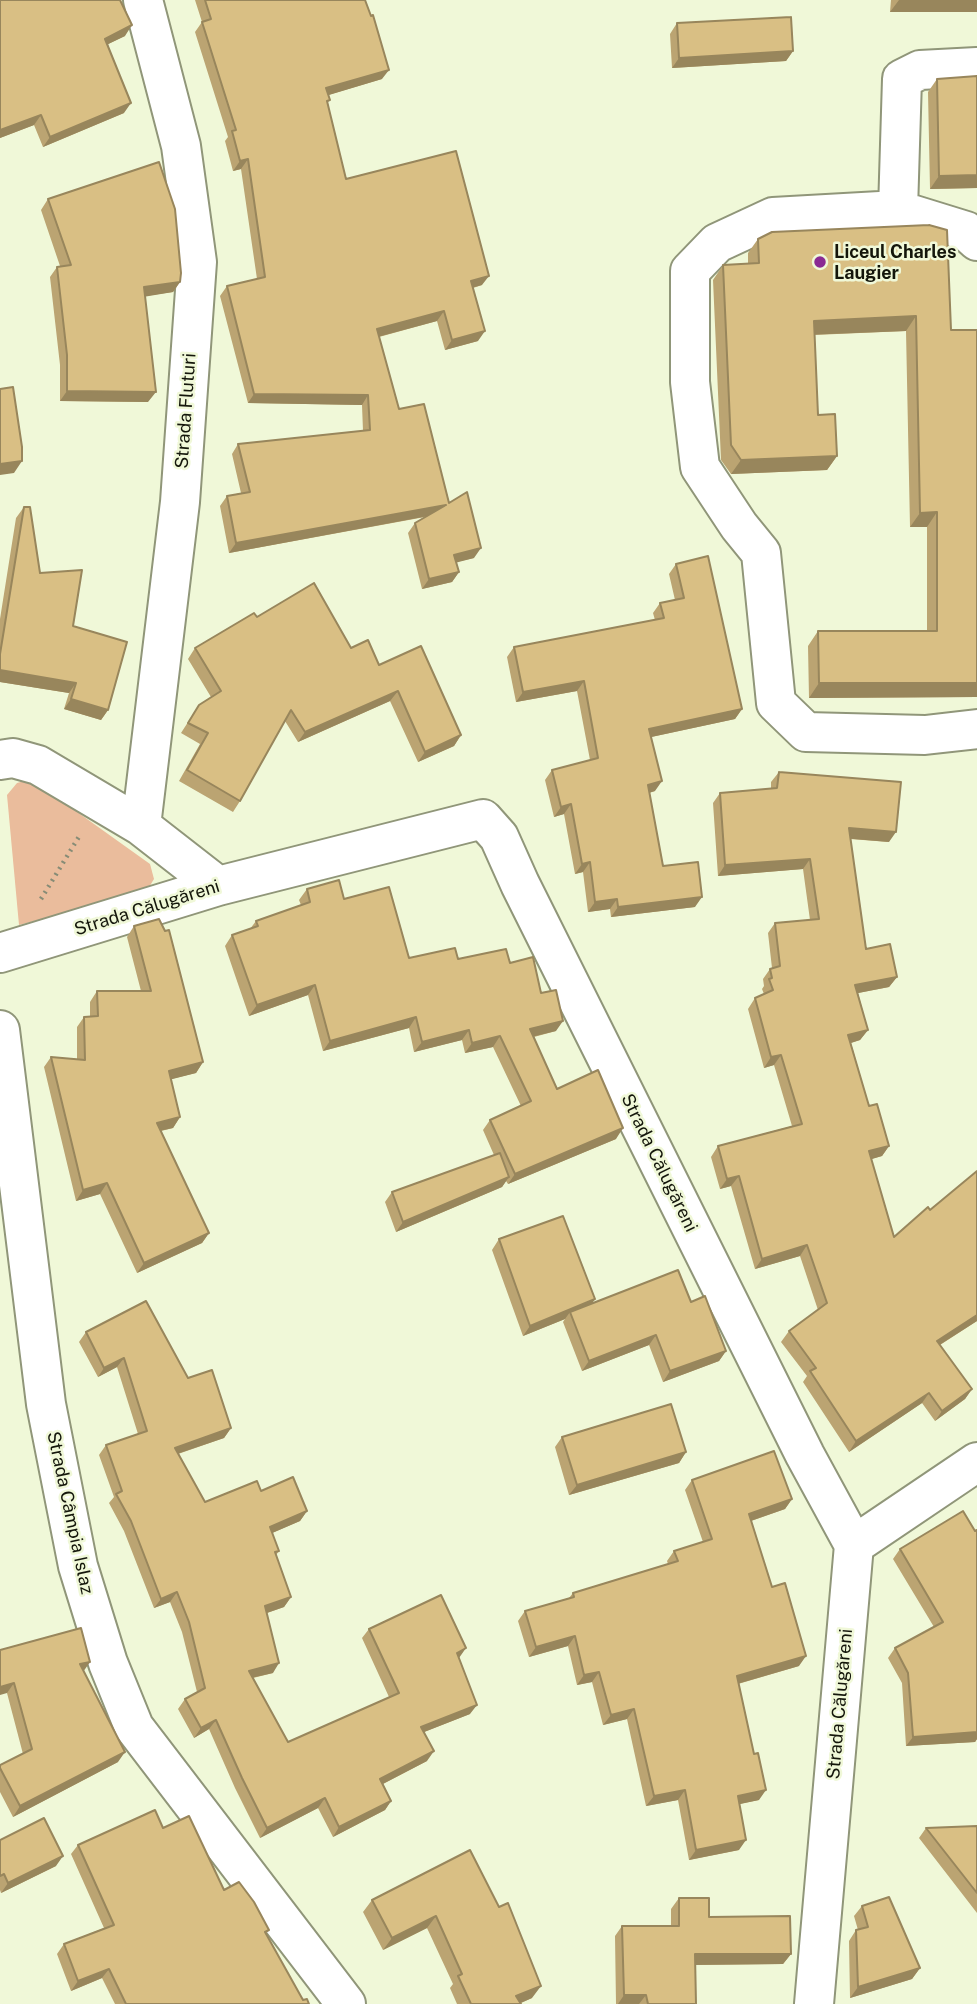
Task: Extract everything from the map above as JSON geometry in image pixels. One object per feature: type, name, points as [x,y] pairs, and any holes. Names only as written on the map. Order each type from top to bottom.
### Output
[{"type":"street","name":"Strada Fluturi","points":[[141,826],[180,502],[197,262],[181,146],[143,0]]},
{"type":"street","points":[[898,210],[901,79],[920,70],[977,67]]},
{"type":"street","points":[[977,241],[966,231],[898,210],[773,217],[717,243],[690,271],[690,382],[700,467],[739,526],[761,553],[776,703],[807,732],[925,735],[977,729]]},
{"type":"street","points":[[0,760],[13,758],[38,765],[141,826],[218,886]]},
{"type":"street","name":"Strada Călugăreni","points":[[5,951],[218,886],[483,819],[499,836],[520,884],[804,1455],[854,1545],[814,2004]]},
{"type":"street","name":"Strada Câmpia Islaz","points":[[0,1030],[46,1404],[78,1566],[108,1663],[134,1727],[346,2004]]},
{"type":"street","points":[[854,1545],[977,1462]]},
{"type":"path","points":[[5,951],[101,802]]},
{"type":"shaded area","points":[[31,779],[150,864],[154,879],[146,892],[19,925],[7,795],[17,783]]},
{"type":"building","points":[[0,0],[120,0],[132,25],[105,39],[131,103],[50,137],[41,115],[0,130]]},
{"type":"building","points":[[205,0],[365,0],[371,16],[373,15],[389,70],[326,88],[346,179],[456,151],[489,276],[471,281],[485,331],[452,340],[444,311],[377,329],[399,409],[424,404],[449,503],[467,492],[481,548],[454,555],[459,572],[429,579],[415,523],[446,505],[236,543],[227,496],[250,492],[238,444],[370,430],[368,395],[254,394],[227,286],[265,277],[248,159],[240,161],[232,131],[236,130],[202,22],[211,19]]},
{"type":"building","points":[[791,17],[793,51],[679,58],[677,23]]},
{"type":"building","points":[[977,76],[977,175],[939,176],[937,79]]},
{"type":"building","points":[[159,162],[175,209],[181,273],[180,282],[144,287],[156,392],[67,391],[67,355],[57,267],[71,265],[48,199]]},
{"type":"building","points":[[929,225],[947,230],[951,330],[977,330],[977,683],[819,683],[818,631],[937,631],[937,512],[920,513],[916,316],[814,321],[818,415],[835,414],[837,456],[741,460],[731,445],[723,265],[759,263],[758,239],[772,232]]},
{"type":"building","points":[[13,387],[22,461],[0,464],[0,389]]},
{"type":"building","points":[[24,507],[30,507],[40,573],[82,570],[73,626],[127,642],[108,710],[71,699],[76,683],[0,670],[0,654]]},
{"type":"building","points":[[708,556],[742,709],[649,729],[662,781],[648,785],[663,866],[698,862],[702,897],[618,907],[617,899],[595,902],[590,862],[582,864],[571,804],[561,807],[552,770],[598,758],[584,681],[523,692],[514,647],[664,618],[660,603],[684,598],[676,564]]},
{"type":"building","points":[[314,583],[351,648],[368,640],[379,665],[421,646],[461,735],[425,752],[398,691],[305,732],[291,710],[240,801],[187,770],[208,733],[188,723],[199,705],[221,691],[195,648],[254,613],[257,617]]},
{"type":"building","points":[[779,772],[901,782],[896,832],[849,828],[866,949],[890,944],[897,977],[855,985],[868,1030],[848,1035],[869,1106],[877,1104],[889,1146],[869,1151],[894,1237],[928,1207],[930,1210],[977,1171],[977,1315],[937,1341],[972,1389],[942,1411],[929,1393],[856,1441],[810,1371],[816,1368],[789,1331],[827,1303],[807,1245],[762,1259],[739,1176],[727,1179],[718,1146],[802,1124],[781,1055],[771,1057],[755,998],[773,990],[769,979],[772,978],[770,969],[780,966],[775,923],[819,919],[810,859],[725,865],[720,793],[777,788]]},
{"type":"building","points":[[339,880],[344,899],[389,887],[409,958],[455,948],[458,959],[506,949],[510,963],[533,957],[541,993],[556,990],[563,1021],[530,1029],[557,1089],[598,1070],[623,1128],[515,1174],[490,1120],[531,1101],[500,1036],[472,1043],[469,1030],[422,1042],[416,1017],[330,1041],[315,985],[257,1005],[232,935],[258,926],[256,921],[310,902],[307,889]]},
{"type":"building","points":[[159,919],[165,931],[169,930],[203,1062],[169,1071],[180,1117],[157,1123],[209,1233],[144,1263],[107,1183],[83,1190],[51,1057],[85,1060],[84,1017],[98,1016],[97,991],[151,991],[134,926]]},
{"type":"building","points":[[500,1153],[509,1177],[403,1222],[392,1192]]},
{"type":"building","points":[[563,1216],[595,1299],[530,1326],[499,1239]]},
{"type":"building","points":[[678,1270],[691,1302],[705,1296],[726,1351],[670,1371],[656,1335],[589,1361],[570,1312]]},
{"type":"building","points":[[146,1301],[188,1378],[212,1370],[231,1428],[175,1448],[205,1502],[257,1481],[261,1491],[293,1477],[307,1511],[270,1527],[279,1551],[275,1552],[291,1597],[265,1606],[279,1663],[249,1671],[288,1742],[399,1693],[369,1629],[441,1595],[466,1648],[457,1653],[477,1705],[421,1727],[434,1751],[380,1779],[391,1801],[339,1827],[325,1798],[267,1828],[216,1720],[201,1728],[185,1699],[205,1688],[189,1622],[177,1592],[161,1599],[131,1521],[116,1494],[122,1491],[106,1445],[147,1431],[124,1358],[104,1368],[86,1332]]},
{"type":"building","points":[[671,1404],[686,1452],[577,1485],[562,1437]]},
{"type":"building","points":[[774,1451],[792,1499],[749,1514],[772,1587],[785,1583],[806,1656],[737,1676],[754,1754],[758,1753],[766,1790],[738,1796],[746,1840],[696,1850],[685,1790],[654,1796],[634,1709],[611,1715],[599,1672],[584,1675],[575,1636],[536,1647],[525,1611],[574,1597],[573,1593],[678,1561],[674,1551],[712,1539],[692,1480]]},
{"type":"building","points":[[963,1511],[975,1531],[977,1530],[977,1732],[913,1737],[908,1673],[895,1648],[943,1622],[900,1549]]},
{"type":"building","points":[[81,1628],[90,1662],[80,1664],[125,1752],[20,1806],[0,1765],[32,1749],[14,1683],[0,1687],[0,1650]]},
{"type":"building","points":[[155,1810],[163,1828],[189,1816],[224,1890],[239,1882],[254,1902],[269,1930],[265,1932],[303,2000],[307,1999],[309,2004],[126,2004],[109,1969],[78,1981],[64,1944],[114,1925],[78,1845]]},
{"type":"building","points":[[44,1818],[63,1856],[8,1883],[4,1874],[0,1876],[0,1840]]},
{"type":"building","points":[[977,1826],[977,1893],[926,1828]]},
{"type":"building","points":[[470,1850],[499,1907],[508,1903],[541,1986],[516,1996],[521,2004],[471,2004],[458,1976],[462,1974],[436,1916],[392,1938],[372,1900]]},
{"type":"building","points":[[889,1897],[920,1968],[858,1987],[856,1930],[868,1927],[862,1906]]},
{"type":"building","points":[[679,1898],[709,1898],[709,1917],[790,1916],[791,1954],[695,1954],[696,2004],[648,2004],[646,1995],[624,1995],[622,1926],[679,1926]]},
{"type":"place","name":"Liceul Charles Laugier","points":[[820,262]]}]
